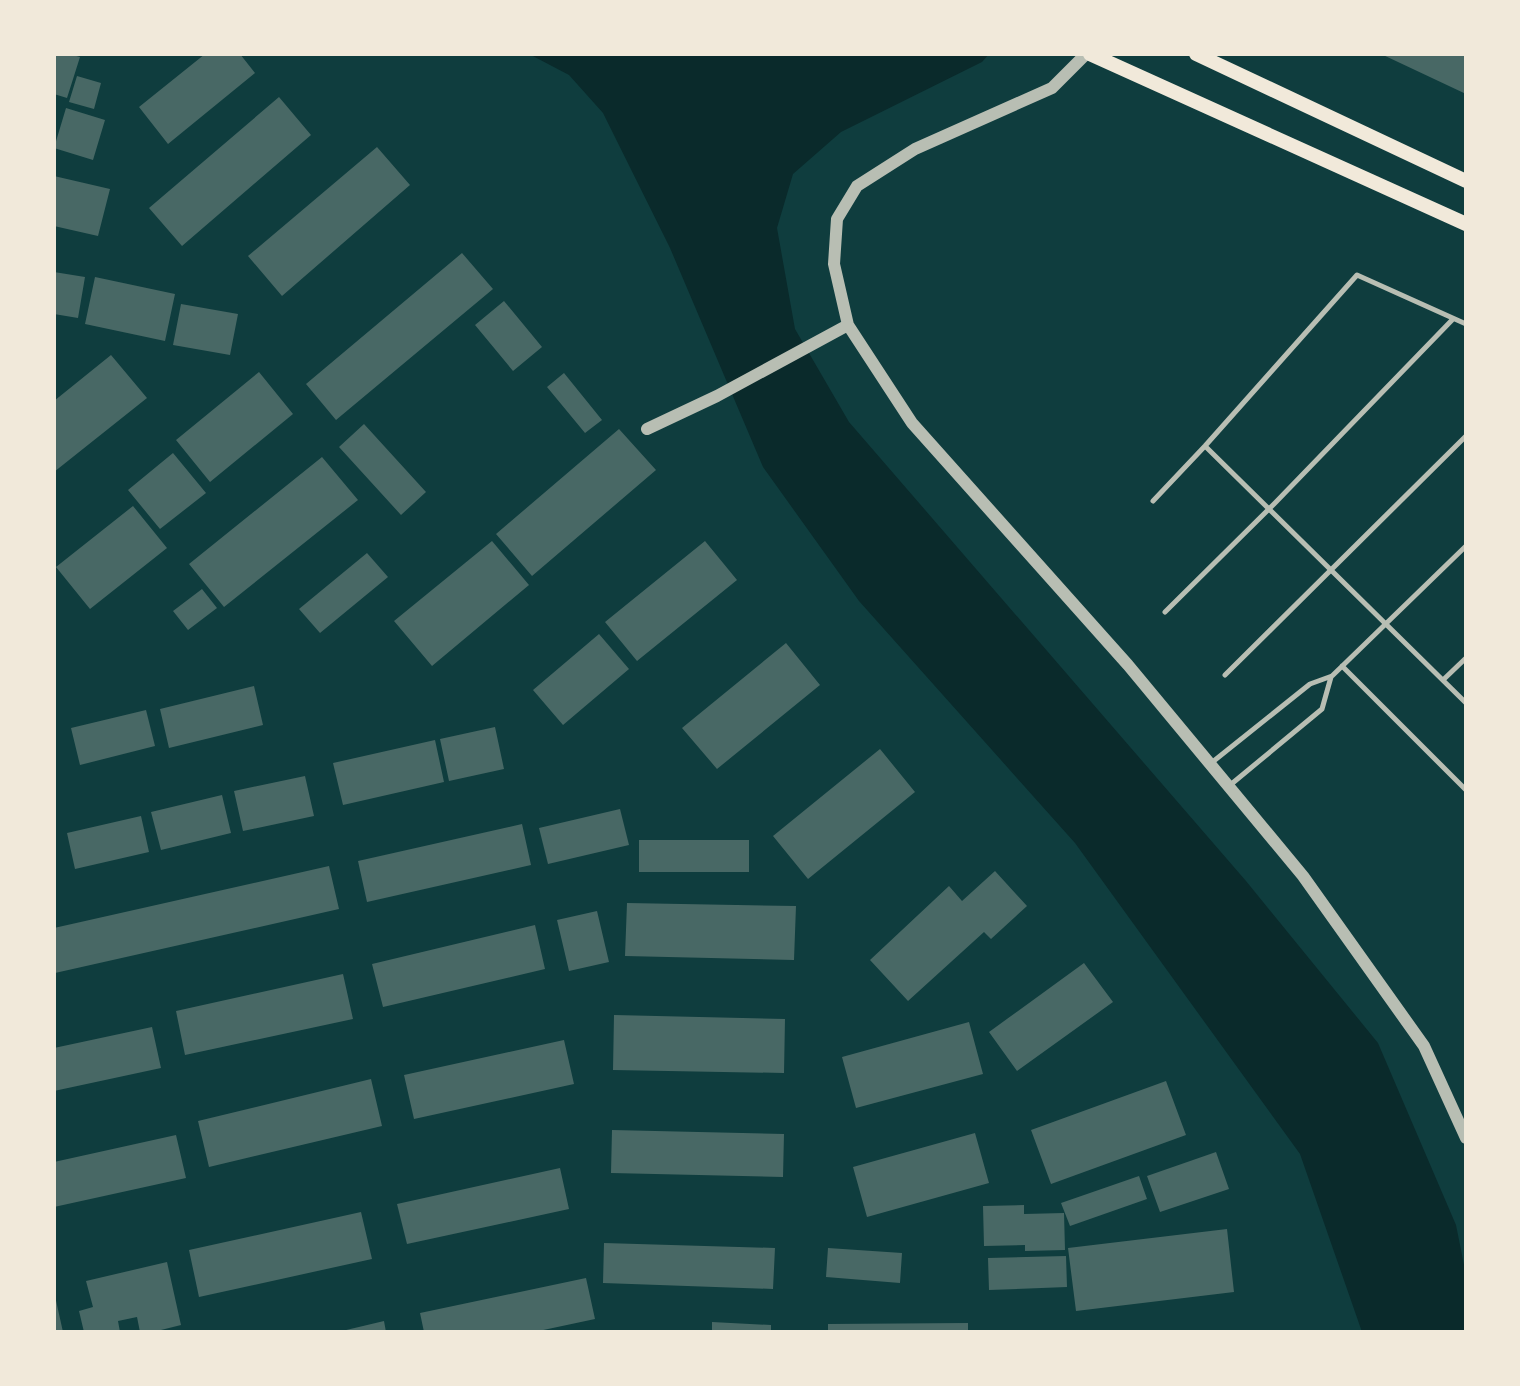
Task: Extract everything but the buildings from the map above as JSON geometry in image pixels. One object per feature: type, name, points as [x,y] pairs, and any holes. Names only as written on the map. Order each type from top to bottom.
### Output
[{"type":"main road","points":[[1088,54],[1466,224]]},
{"type":"main road","points":[[1196,54],[1466,181]]},
{"type":"street","points":[[1088,54],[1052,88],[915,149],[857,186],[837,219],[834,264],[842,329],[912,423],[1128,665],[1303,876],[1424,1046],[1466,1138]]},
{"type":"street","points":[[647,429],[716,396],[842,329]]},
{"type":"lane","points":[[1153,501],[1206,446],[1357,275],[1466,324]]},
{"type":"lane","points":[[1165,612],[1269,509],[1453,318]]},
{"type":"lane","points":[[1225,675],[1466,436]]},
{"type":"lane","points":[[1206,446],[1466,702]]},
{"type":"lane","points":[[1210,764],[1306,687],[1332,676],[1466,546]]},
{"type":"lane","points":[[1443,680],[1466,658]]},
{"type":"lane","points":[[1342,666],[1466,790]]},
{"type":"lane","points":[[1229,786],[1321,709],[1332,676]]},
{"type":"water","points":[[529,54],[989,54],[982,62],[841,132],[793,174],[777,228],[795,329],[849,422],[1246,881],[1378,1043],[1456,1225],[1466,1275],[1466,1332],[1362,1332],[1300,1154],[1075,843],[859,601],[763,467],[670,248],[603,113],[569,75]]}]
